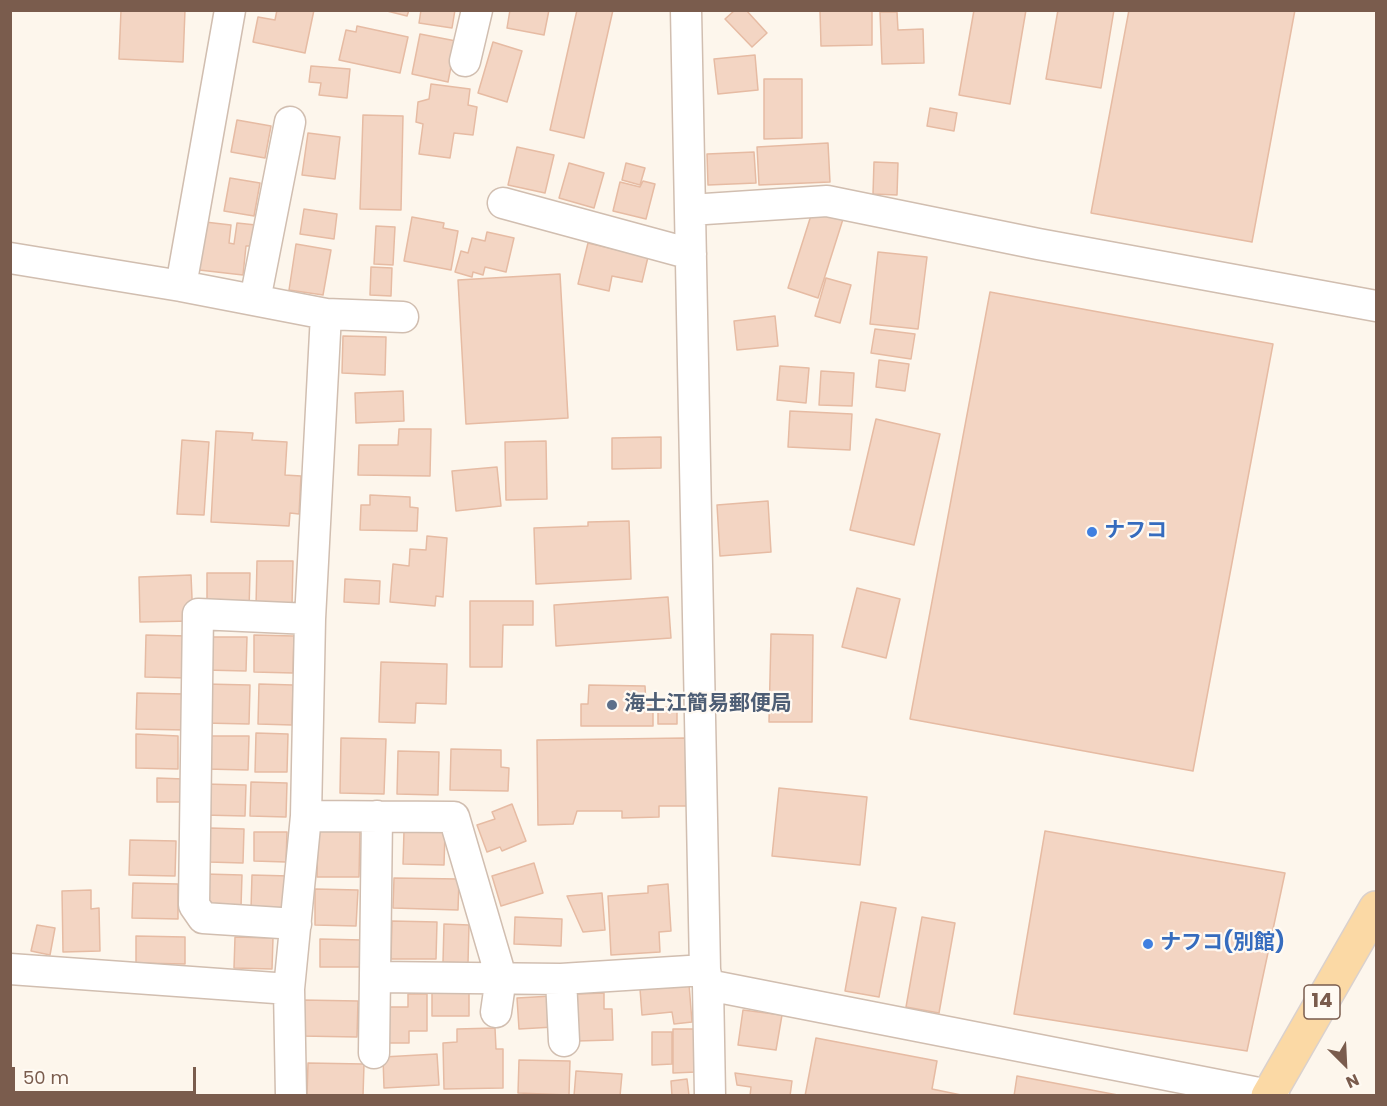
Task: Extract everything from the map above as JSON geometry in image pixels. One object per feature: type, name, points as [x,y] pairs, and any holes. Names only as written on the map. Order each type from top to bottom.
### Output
[{"type":"main road","name":"14","points":[[1268,1095],[1377,908]]},
{"type":"street","points":[[181,286],[230,10]]},
{"type":"street","points":[[465,61],[477,10]]},
{"type":"street","points":[[686,10],[710,1095]]},
{"type":"street","points":[[255,300],[290,122]]},
{"type":"street","points":[[690,210],[827,201],[1038,244],[1377,306]]},
{"type":"street","points":[[503,203],[691,254]]},
{"type":"street","points":[[10,258],[181,286],[326,314],[403,317]]},
{"type":"street","points":[[291,1095],[289,990],[306,816],[310,619],[326,314]]},
{"type":"street","points":[[296,924],[203,918],[194,905],[198,614],[310,619]]},
{"type":"street","points":[[306,816],[454,817],[501,977],[496,1012]]},
{"type":"street","points":[[374,1053],[377,816]]},
{"type":"street","points":[[10,969],[289,990]]},
{"type":"street","points":[[376,977],[706,978],[1274,1095]]},
{"type":"street","points":[[561,979],[564,1041]]},
{"type":"building","points":[[121,10],[185,10],[183,62],[119,59]]},
{"type":"building","points":[[277,10],[314,10],[305,53],[253,42],[258,17],[275,20]]},
{"type":"building","points":[[383,10],[409,10],[407,16]]},
{"type":"building","points":[[421,10],[455,10],[452,28],[419,23]]},
{"type":"building","points":[[510,10],[549,10],[544,35],[507,28]]},
{"type":"building","points":[[577,10],[613,10],[584,138],[550,130]]},
{"type":"building","points":[[735,10],[746,10],[767,33],[752,47],[725,19]]},
{"type":"building","points":[[872,10],[872,45],[821,46],[820,11]]},
{"type":"building","points":[[974,10],[1026,10],[1010,104],[959,95]]},
{"type":"building","points":[[1058,10],[1114,10],[1101,88],[1046,79]]},
{"type":"building","points":[[1129,10],[1295,10],[1252,242],[1091,213]]},
{"type":"building","points":[[880,12],[897,12],[898,30],[923,29],[924,63],[882,64]]},
{"type":"building","points":[[357,26],[408,37],[400,73],[339,60],[346,30],[356,32]]},
{"type":"building","points":[[420,34],[456,41],[448,82],[412,74]]},
{"type":"building","points":[[493,42],[522,51],[507,102],[478,93]]},
{"type":"building","points":[[755,55],[758,90],[718,94],[714,59]]},
{"type":"building","points":[[311,66],[350,69],[347,98],[319,95],[321,83],[309,82]]},
{"type":"building","points":[[764,79],[802,79],[802,138],[764,139]]},
{"type":"building","points":[[431,84],[470,89],[468,105],[477,107],[473,135],[454,133],[450,158],[419,154],[423,124],[416,122],[418,102],[429,99]]},
{"type":"building","points":[[930,108],[957,113],[954,131],[927,126]]},
{"type":"building","points":[[363,115],[403,116],[401,210],[360,209]]},
{"type":"building","points":[[237,120],[271,126],[265,158],[231,152]]},
{"type":"building","points":[[308,133],[340,137],[335,179],[302,175]]},
{"type":"building","points":[[828,143],[830,182],[759,185],[757,147]]},
{"type":"building","points":[[517,147],[554,155],[545,193],[508,185]]},
{"type":"building","points":[[754,152],[756,183],[708,185],[707,154]]},
{"type":"building","points":[[874,162],[898,163],[897,195],[873,194]]},
{"type":"building","points":[[569,163],[604,173],[594,208],[559,198]]},
{"type":"building","points":[[626,163],[645,168],[640,185],[622,180]]},
{"type":"building","points":[[230,178],[260,183],[254,216],[224,211]]},
{"type":"building","points":[[643,181],[655,184],[646,219],[613,211],[620,182],[640,187]]},
{"type":"building","points":[[814,206],[844,216],[818,298],[788,288]]},
{"type":"building","points":[[304,209],[337,214],[334,239],[300,234]]},
{"type":"building","points":[[412,217],[444,223],[443,228],[458,231],[451,270],[404,261]]},
{"type":"building","points":[[205,222],[231,225],[229,243],[234,244],[237,223],[256,225],[254,246],[246,246],[243,275],[199,270]]},
{"type":"building","points":[[376,226],[395,227],[393,265],[374,264]]},
{"type":"building","points":[[487,232],[514,238],[506,272],[485,267],[483,275],[473,272],[472,277],[455,272],[461,251],[468,253],[472,238],[485,241]]},
{"type":"building","points":[[588,243],[648,257],[642,282],[612,276],[609,291],[578,284]]},
{"type":"building","points":[[296,244],[331,250],[323,295],[289,290]]},
{"type":"building","points":[[878,252],[927,257],[918,329],[870,324]]},
{"type":"building","points":[[371,267],[392,268],[391,296],[370,295]]},
{"type":"building","points":[[560,274],[568,418],[466,424],[458,280]]},
{"type":"building","points":[[826,278],[851,285],[840,323],[815,316]]},
{"type":"building","name":"ナフコ","points":[[990,292],[1273,344],[1193,771],[910,719]]},
{"type":"building","points":[[775,316],[778,346],[737,350],[734,321]]},
{"type":"building","points":[[875,329],[915,334],[911,359],[871,353]]},
{"type":"building","points":[[343,336],[386,337],[385,375],[342,373]]},
{"type":"building","points":[[879,360],[909,364],[905,391],[876,387]]},
{"type":"building","points":[[780,366],[809,368],[806,403],[777,400]]},
{"type":"building","points":[[821,371],[854,373],[852,406],[819,405]]},
{"type":"building","points":[[403,391],[404,421],[356,423],[355,393]]},
{"type":"building","points":[[790,411],[852,414],[850,450],[788,447]]},
{"type":"building","points":[[876,419],[940,434],[914,545],[850,530]]},
{"type":"building","points":[[399,429],[431,429],[430,476],[358,475],[359,445],[398,445]]},
{"type":"building","points":[[216,431],[253,433],[252,440],[287,442],[285,475],[301,476],[299,514],[290,513],[289,526],[211,522]]},
{"type":"building","points":[[661,437],[661,468],[612,469],[612,438]]},
{"type":"building","points":[[182,440],[209,442],[204,515],[177,514]]},
{"type":"building","points":[[546,441],[547,499],[506,500],[505,442]]},
{"type":"building","points":[[497,467],[501,506],[456,511],[452,471]]},
{"type":"building","points":[[370,495],[410,497],[410,507],[418,508],[417,531],[360,530],[361,505],[370,505]]},
{"type":"building","points":[[768,501],[771,552],[720,556],[717,505]]},
{"type":"building","points":[[629,521],[631,579],[536,584],[534,528],[588,526],[588,522]]},
{"type":"building","points":[[427,536],[447,538],[443,597],[436,596],[435,606],[390,602],[393,564],[409,566],[410,549],[426,550]]},
{"type":"building","points":[[257,561],[293,561],[292,606],[256,606]]},
{"type":"building","points":[[207,573],[250,573],[249,610],[207,610]]},
{"type":"building","points":[[191,575],[193,621],[140,622],[139,577]]},
{"type":"building","points":[[345,579],[380,581],[379,604],[344,602]]},
{"type":"building","points":[[857,588],[900,599],[886,658],[842,647]]},
{"type":"building","points":[[668,597],[671,638],[556,646],[554,605]]},
{"type":"building","points":[[470,601],[533,601],[533,625],[503,625],[502,667],[470,667]]},
{"type":"building","points":[[771,634],[813,635],[812,722],[769,722]]},
{"type":"building","points":[[146,635],[188,636],[187,678],[145,677]]},
{"type":"building","points":[[254,635],[294,636],[293,673],[254,672]]},
{"type":"building","points":[[206,637],[247,637],[246,671],[205,670]]},
{"type":"building","points":[[381,662],[447,664],[446,704],[416,703],[415,723],[379,722]]},
{"type":"building","points":[[205,684],[250,685],[249,724],[204,723]]},
{"type":"building","points":[[259,684],[293,685],[292,725],[258,724]]},
{"type":"building","points":[[589,685],[645,686],[646,705],[653,705],[653,726],[581,726],[581,704],[588,704]]},
{"type":"building","points":[[137,693],[185,694],[184,730],[136,729]]},
{"type":"building","points":[[658,707],[677,707],[677,724],[658,724]]},
{"type":"building","points":[[256,733],[288,734],[287,772],[255,772]]},
{"type":"building","points":[[136,734],[178,736],[178,769],[136,768]]},
{"type":"building","points":[[207,736],[249,736],[248,770],[206,769]]},
{"type":"building","points":[[341,738],[386,739],[384,794],[340,793]]},
{"type":"building","points":[[686,738],[687,806],[659,806],[659,817],[622,818],[622,811],[577,811],[573,824],[538,825],[537,740]]},
{"type":"building","points":[[451,749],[501,750],[501,767],[509,768],[508,791],[450,790]]},
{"type":"building","points":[[398,751],[439,752],[438,795],[397,794]]},
{"type":"building","points":[[157,778],[184,779],[183,802],[157,802]]},
{"type":"building","points":[[251,782],[287,783],[286,817],[250,816]]},
{"type":"building","points":[[204,784],[246,785],[245,816],[203,815]]},
{"type":"building","points":[[779,788],[867,797],[860,865],[772,856]]},
{"type":"building","points":[[512,804],[526,841],[502,851],[500,847],[487,852],[477,825],[495,819],[492,812]]},
{"type":"building","points":[[210,828],[244,829],[243,863],[209,862]]},
{"type":"building","points":[[318,830],[360,831],[359,877],[317,877]]},
{"type":"building","points":[[404,831],[445,832],[444,865],[403,864]]},
{"type":"building","name":"ナフコ(別館)","points":[[1045,831],[1285,873],[1247,1051],[1014,1014]]},
{"type":"building","points":[[254,832],[287,832],[286,862],[254,861]]},
{"type":"building","points":[[130,840],[176,841],[175,876],[129,875]]},
{"type":"building","points":[[534,863],[543,893],[501,906],[492,876]]},
{"type":"building","points":[[205,874],[242,875],[241,907],[205,906]]},
{"type":"building","points":[[252,875],[290,876],[289,910],[251,909]]},
{"type":"building","points":[[394,878],[459,879],[458,910],[393,908]]},
{"type":"building","points":[[133,883],[178,884],[178,919],[132,918]]},
{"type":"building","points":[[668,884],[671,931],[659,932],[660,952],[611,955],[608,896],[648,893],[648,886]]},
{"type":"building","points":[[315,889],[358,890],[356,926],[315,925]]},
{"type":"building","points":[[91,890],[91,909],[99,908],[100,951],[63,952],[62,891]]},
{"type":"building","points":[[602,893],[605,930],[583,932],[567,896]]},
{"type":"building","points":[[861,902],[896,908],[879,997],[845,991]]},
{"type":"building","points":[[515,917],[562,919],[561,946],[514,944]]},
{"type":"building","points":[[922,917],[955,923],[939,1013],[906,1007]]},
{"type":"building","points":[[392,921],[437,922],[436,959],[391,959]]},
{"type":"building","points":[[444,924],[469,925],[468,963],[443,962]]},
{"type":"building","points":[[37,925],[55,928],[50,955],[31,951]]},
{"type":"building","points":[[136,936],[185,937],[185,964],[136,963]]},
{"type":"building","points":[[235,937],[273,938],[272,969],[234,968]]},
{"type":"building","points":[[320,939],[362,940],[362,967],[320,967]]},
{"type":"building","points":[[689,984],[692,1022],[674,1024],[672,1012],[642,1015],[640,989]]},
{"type":"building","points":[[432,990],[469,990],[469,1016],[432,1016]]},
{"type":"building","points":[[604,993],[604,1009],[612,1009],[613,1040],[577,1041],[577,994]]},
{"type":"building","points":[[408,994],[427,994],[427,1031],[409,1031],[409,1043],[386,1043],[386,1007],[408,1007]]},
{"type":"building","points":[[552,996],[554,1027],[519,1029],[517,998]]},
{"type":"building","points":[[302,1000],[358,1001],[357,1037],[301,1036]]},
{"type":"building","points":[[743,1010],[782,1015],[776,1050],[738,1045]]},
{"type":"building","points":[[495,1028],[496,1049],[503,1049],[503,1088],[444,1089],[443,1043],[457,1042],[457,1029]]},
{"type":"building","points":[[673,1029],[695,1029],[696,1072],[673,1073]]},
{"type":"building","points":[[652,1032],[672,1032],[672,1064],[652,1065]]},
{"type":"building","points":[[816,1038],[937,1061],[932,1089],[966,1096],[805,1096]]},
{"type":"building","points":[[437,1054],[439,1085],[384,1088],[383,1057]]},
{"type":"building","points":[[519,1060],[570,1061],[569,1095],[518,1093]]},
{"type":"building","points":[[308,1063],[364,1064],[363,1096],[307,1096]]},
{"type":"building","points":[[576,1071],[622,1074],[620,1096],[574,1096]]},
{"type":"building","points":[[735,1073],[792,1081],[790,1096],[750,1096],[751,1087],[737,1085]]},
{"type":"building","points":[[1017,1076],[1123,1096],[1014,1096]]},
{"type":"building","points":[[687,1079],[689,1095],[672,1096],[671,1081]]},
{"type":"place","name":"ナフコ","points":[[1092,532]]},
{"type":"place","name":"海士江簡易郵便局","points":[[612,705]]},
{"type":"place","name":"ナフコ(別館)","points":[[1148,944]]}]
